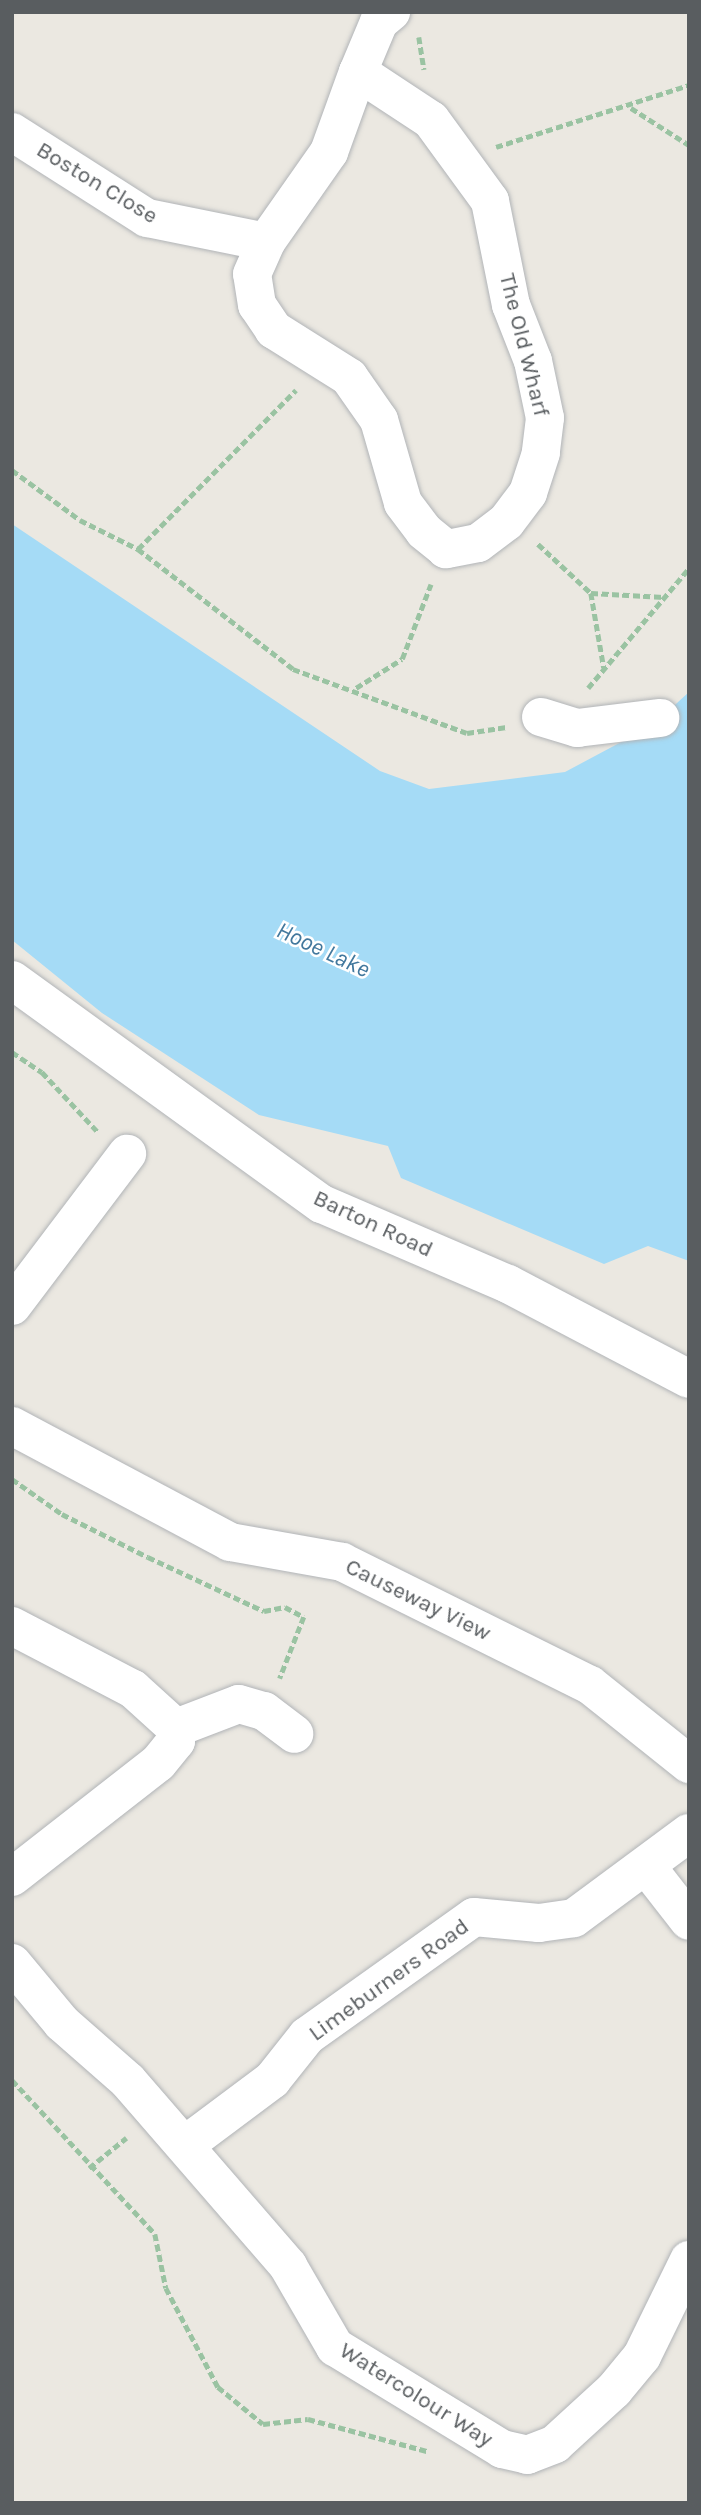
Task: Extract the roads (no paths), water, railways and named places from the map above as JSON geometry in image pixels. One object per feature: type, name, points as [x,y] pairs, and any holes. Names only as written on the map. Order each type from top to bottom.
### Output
[{"type":"street","points":[[266,242],[329,152],[379,22],[391,12]]},
{"type":"street","name":"The Old Wharf","points":[[266,242],[252,274],[257,305],[274,330],[320,355],[349,377],[379,420],[403,503],[445,547],[478,543],[508,518],[528,493],[545,418],[533,361],[511,305],[490,201],[463,157],[401,95],[358,72]]},
{"type":"street","name":"Boston Close","points":[[12,132],[147,218],[266,242]]},
{"type":"street","points":[[541,717],[577,728],[660,718]]},
{"type":"street","name":"Barton Road","points":[[12,980],[322,1204],[508,1284],[689,1379]]},
{"type":"street","points":[[12,1306],[127,1154]]},
{"type":"street","name":"Causeway View","points":[[12,1426],[230,1542],[342,1562],[590,1685],[689,1765]]},
{"type":"street","points":[[12,1626],[133,1689],[176,1728],[176,1741],[158,1763],[12,1877]]},
{"type":"street","points":[[176,1728],[239,1704],[264,1711],[294,1734]]},
{"type":"street","name":"Limeburners Road","points":[[185,2145],[272,2080],[307,2036],[337,2012],[474,1917],[539,1923],[574,1918],[647,1867],[689,1833]]},
{"type":"street","points":[[647,1867],[689,1921]]},
{"type":"street","name":"Watercolour Way","points":[[12,1963],[62,2024],[157,2114],[288,2266],[335,2347],[502,2449],[527,2455],[555,2444],[579,2424],[642,2356],[689,2260]]},
{"type":"water","name":"Hooe Lake","points":[[12,524],[380,771],[429,789],[565,772],[653,725],[689,692],[689,1261],[648,1246],[604,1264],[401,1178],[388,1146],[259,1115],[102,1013],[12,940]]}]
